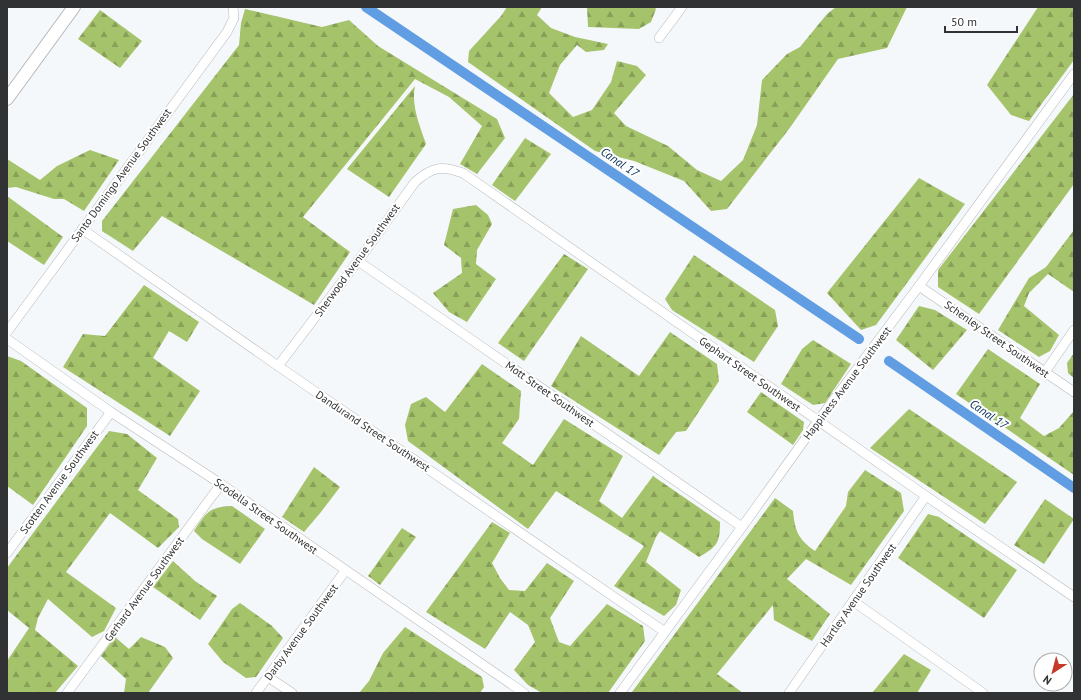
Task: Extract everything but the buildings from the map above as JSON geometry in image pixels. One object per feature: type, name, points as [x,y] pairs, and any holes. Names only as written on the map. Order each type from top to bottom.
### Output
[{"type":"street","points":[[7,98],[74,7]]},
{"type":"street","name":"Santo Domingo Avenue Southwest","points":[[7,332],[227,32],[234,18],[233,7]]},
{"type":"street","points":[[659,38],[682,7]]},
{"type":"street","name":"Happiness Avenue Southwest","points":[[620,693],[818,421],[920,286],[1074,74]]},
{"type":"street","name":"Sherwood Avenue Southwest","points":[[278,366],[358,261],[415,182],[426,172],[437,168],[445,168]]},
{"type":"street","name":"Gephart Street Southwest","points":[[445,168],[463,173],[926,496],[1074,597]]},
{"type":"street","name":"Dandurand Street Southwest","points":[[82,229],[278,366],[665,632]]},
{"type":"street","name":"Mott Street Southwest","points":[[358,261],[742,527]]},
{"type":"street","name":"Schenley Street Southwest","points":[[920,286],[1074,392]]},
{"type":"street","points":[[1045,372],[1074,330]]},
{"type":"street","name":"Scodella Street Southwest","points":[[7,339],[111,412],[220,484],[524,693]]},
{"type":"street","name":"Scotten Avenue Southwest","points":[[7,553],[111,412]]},
{"type":"street","name":"Gerhard Avenue Southwest","points":[[67,693],[220,484]]},
{"type":"street","name":"Hartley Avenue Southwest","points":[[789,693],[926,496]]},
{"type":"street","name":"Darby Avenue Southwest","points":[[256,693],[345,571]]},
{"type":"street","points":[[853,601],[983,693]]},
{"type":"street","points":[[268,677],[292,693]]},
{"type":"green space","points":[[507,7],[542,7],[537,15],[551,28],[575,37],[608,44],[604,50],[586,52],[577,45],[560,65],[549,93],[573,117],[592,110],[611,82],[617,61],[637,66],[646,75],[614,113],[626,126],[668,146],[697,170],[721,181],[743,160],[757,125],[762,80],[787,54],[800,47],[827,14],[836,7],[907,7],[887,48],[838,59],[789,129],[727,209],[711,211],[684,181],[634,161],[595,151],[468,62],[469,51],[501,16]]},
{"type":"green space","points":[[587,7],[654,7],[656,9],[651,22],[639,29],[588,27]]},
{"type":"green space","points":[[1038,7],[1074,7],[1074,60],[1029,121],[1011,115],[987,85]]},
{"type":"green space","points":[[245,9],[322,27],[349,20],[378,46],[497,119],[505,138],[477,174],[460,164],[482,126],[449,97],[415,79],[303,217],[350,252],[314,305],[162,216],[133,251],[102,231],[102,221],[239,45],[241,23]]},
{"type":"green space","points":[[100,10],[142,41],[120,68],[78,39]]},
{"type":"green space","points":[[415,86],[415,108],[426,144],[389,197],[347,169]]},
{"type":"green space","points":[[1074,94],[1074,184],[979,314],[938,287],[938,270]]},
{"type":"green space","points":[[525,138],[551,154],[515,201],[492,185]]},
{"type":"green space","points":[[90,150],[119,160],[84,211],[64,199],[54,199],[16,187],[7,188],[7,159],[40,180],[57,166]]},
{"type":"green space","points":[[919,178],[965,204],[876,325],[861,330],[827,293]]},
{"type":"green space","points":[[7,196],[63,237],[44,265],[7,241]]},
{"type":"green space","points":[[476,205],[488,215],[492,224],[477,250],[476,264],[496,279],[467,322],[449,312],[433,293],[462,273],[461,258],[444,245],[453,209]]},
{"type":"green space","points":[[1074,230],[1074,292],[1048,274],[1029,293],[1024,306],[1059,335],[1050,351],[1039,357],[998,330],[1029,278],[1046,267]]},
{"type":"green space","points":[[564,254],[588,269],[524,361],[498,343]]},
{"type":"green space","points":[[694,255],[775,310],[778,326],[754,362],[672,310],[665,299]]},
{"type":"green space","points":[[144,285],[199,322],[187,342],[169,331],[153,358],[200,391],[170,436],[63,367],[83,334],[105,336]]},
{"type":"green space","points":[[919,306],[935,310],[967,330],[933,370],[896,340]]},
{"type":"green space","points":[[670,332],[717,364],[719,381],[686,431],[676,432],[659,455],[551,386],[581,336],[639,376]]},
{"type":"green space","points":[[813,340],[851,364],[825,403],[813,405],[781,384],[802,349]]},
{"type":"green space","points":[[988,349],[1040,384],[1020,418],[1044,436],[1059,428],[1074,411],[1074,475],[956,394]]},
{"type":"green space","points":[[1074,353],[1074,378],[1068,373],[1067,363]]},
{"type":"green space","points":[[7,356],[21,361],[87,408],[87,426],[33,505],[7,486]]},
{"type":"green space","points":[[482,364],[521,391],[519,419],[502,443],[533,465],[564,419],[623,456],[599,501],[622,518],[653,476],[720,522],[719,535],[716,544],[699,557],[660,531],[656,537],[646,562],[681,590],[676,605],[664,616],[614,586],[644,546],[556,491],[528,529],[408,441],[405,425],[411,404],[426,397],[445,412]]},
{"type":"green space","points":[[761,392],[804,422],[803,430],[793,445],[747,412]]},
{"type":"green space","points":[[909,409],[1017,482],[985,524],[870,448]]},
{"type":"green space","points":[[109,431],[127,434],[157,458],[138,490],[178,519],[179,527],[158,548],[110,513],[66,572],[116,608],[104,631],[92,637],[48,599],[38,618],[35,630],[78,666],[55,693],[7,693],[7,661],[29,628],[7,610],[7,568]]},
{"type":"green space","points":[[314,467],[340,487],[304,532],[282,517]]},
{"type":"green space","points":[[865,470],[901,493],[904,511],[851,585],[806,559],[787,579],[830,614],[812,641],[774,620],[773,605],[717,674],[743,693],[632,692],[775,498],[793,511],[798,534],[815,551],[846,506],[848,492]]},
{"type":"green space","points":[[1045,499],[1074,519],[1044,564],[1014,545]]},
{"type":"green space","points":[[232,506],[265,529],[240,564],[202,539],[194,531],[208,512],[218,508]]},
{"type":"green space","points":[[928,514],[939,517],[1017,570],[984,618],[898,558]]},
{"type":"green space","points":[[492,522],[510,533],[492,563],[500,578],[509,590],[525,591],[547,563],[574,581],[550,618],[559,642],[570,646],[607,604],[643,626],[645,641],[608,693],[542,693],[528,685],[514,670],[535,642],[528,625],[510,612],[485,649],[426,612]]},
{"type":"green space","points":[[402,528],[416,537],[380,585],[368,576]]},
{"type":"green space","points":[[173,561],[195,581],[217,596],[200,620],[153,587]]},
{"type":"green space","points":[[240,603],[272,626],[283,638],[256,677],[246,678],[223,662],[208,644],[232,609]]},
{"type":"green space","points":[[405,627],[482,677],[484,687],[480,693],[359,693],[369,681],[383,653]]},
{"type":"green space","points":[[115,637],[129,649],[141,637],[165,647],[173,658],[148,693],[124,693],[126,679],[101,656]]},
{"type":"green space","points":[[904,654],[931,670],[917,693],[872,693]]},
{"type":"waterway","name":"Canal 17","points":[[366,7],[859,339]]},
{"type":"waterway","name":"Canal 17","points":[[889,361],[1074,488]]}]
